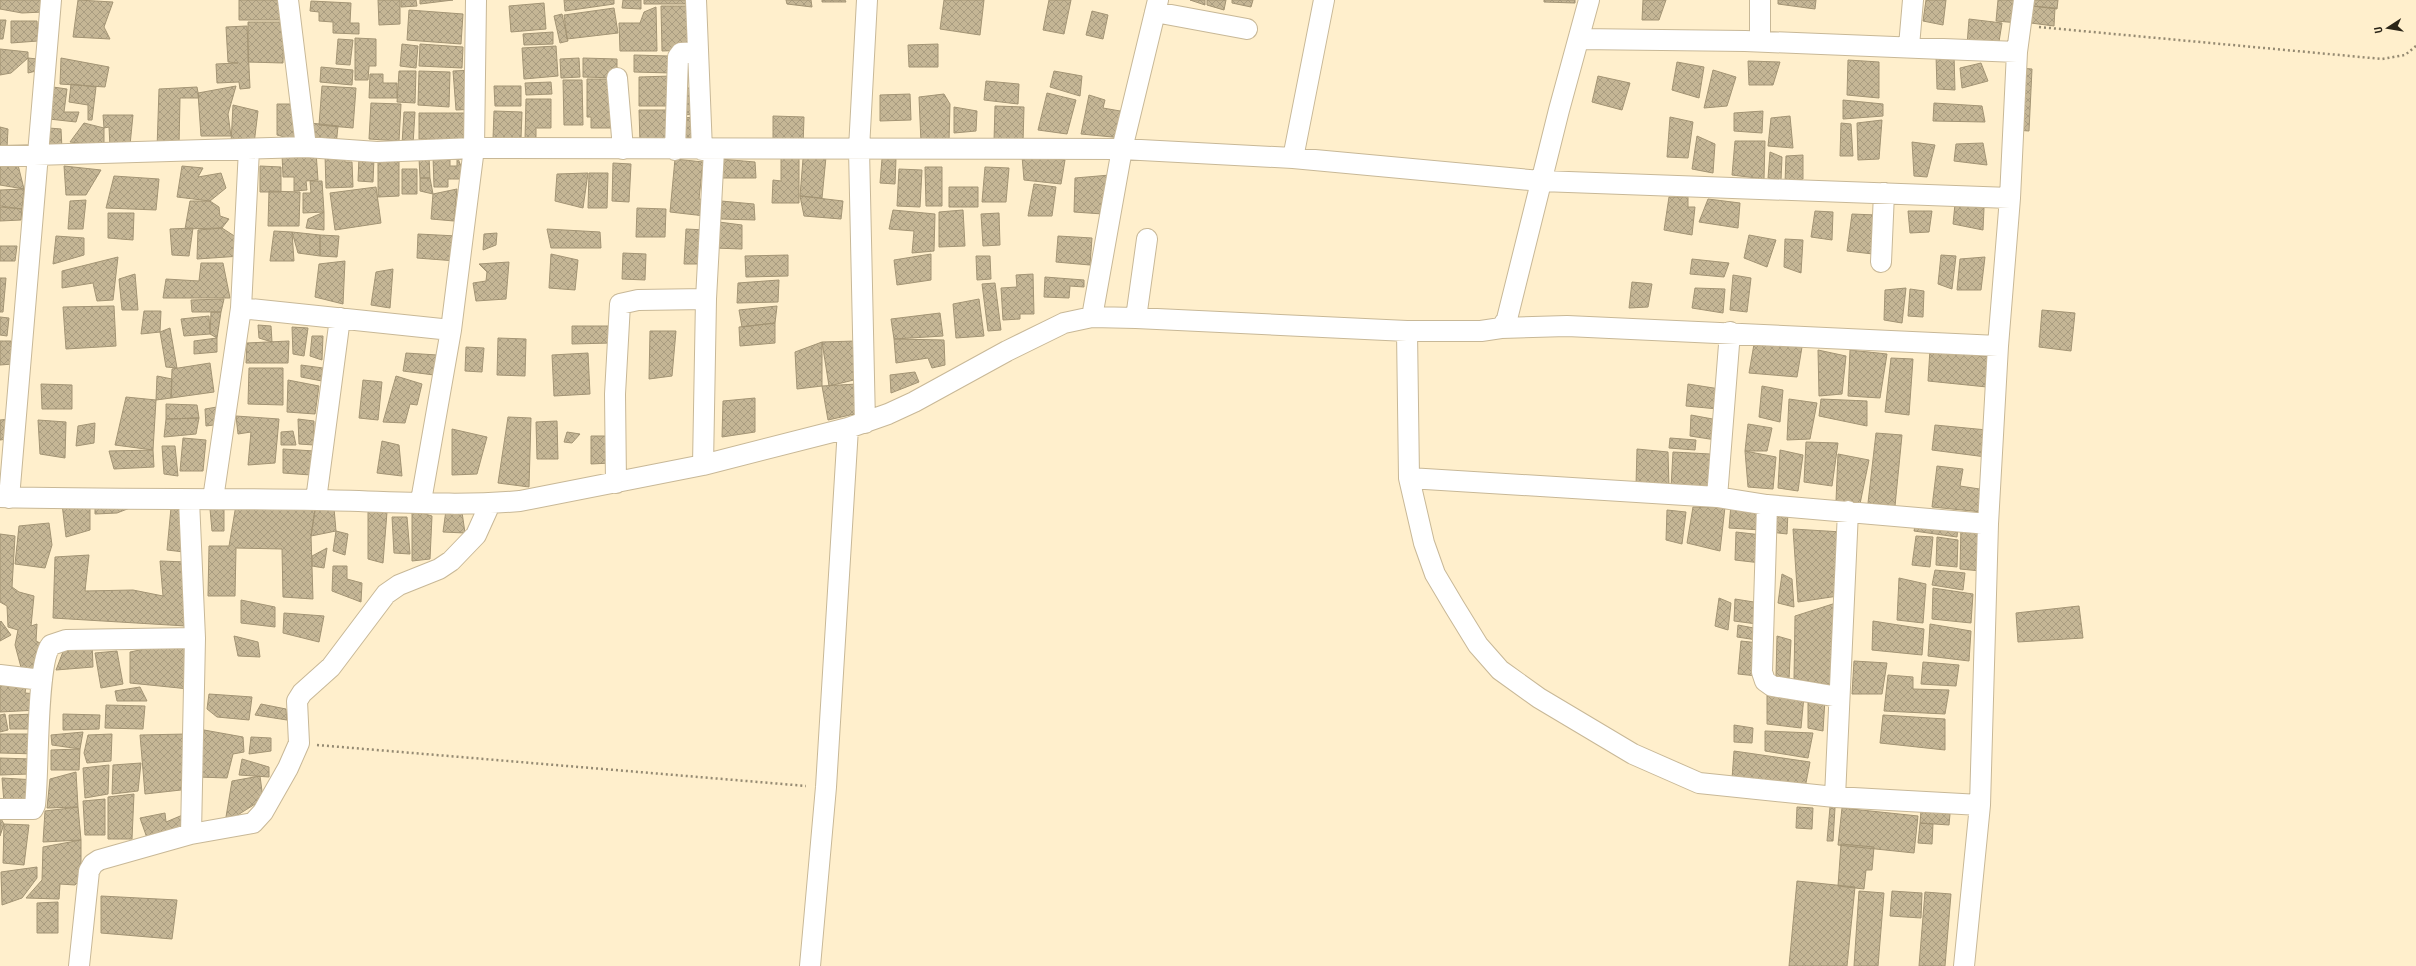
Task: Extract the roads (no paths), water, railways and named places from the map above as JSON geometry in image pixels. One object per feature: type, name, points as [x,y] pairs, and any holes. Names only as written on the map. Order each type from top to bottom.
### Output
[{"type":"street","points":[[51,0],[38,156],[4,497],[189,500],[421,501],[490,504],[546,497],[616,484],[703,465],[856,425],[914,402],[1048,329],[1064,323],[1092,317],[1407,331],[1481,331],[1501,328],[1567,326],[1730,332],[1998,346]]},
{"type":"street","points":[[288,0],[306,147]]},
{"type":"street","points":[[421,501],[450,330],[474,148],[476,0]]},
{"type":"street","points":[[696,0],[698,52],[708,150],[703,465]]},
{"type":"street","points":[[810,966],[856,425],[859,149],[867,0]]},
{"type":"street","points":[[1293,158],[1324,0]]},
{"type":"street","points":[[1501,328],[1507,319],[1541,181],[1589,0]]},
{"type":"street","points":[[1760,0],[1760,42]]},
{"type":"street","points":[[1909,46],[1913,0]]},
{"type":"street","points":[[1964,966],[1980,805],[1988,524],[1998,346],[2010,198],[2017,52],[2024,0]]},
{"type":"street","points":[[1092,317],[1122,149],[1156,6],[1247,29]]},
{"type":"street","points":[[1579,39],[1909,46],[2017,52]]},
{"type":"street","points":[[675,150],[678,57],[680,53],[698,52]]},
{"type":"street","points":[[616,78],[623,150]]},
{"type":"street","points":[[0,156],[306,147],[377,152],[474,148],[623,150],[1122,149],[1293,158],[1541,181],[2010,198]]},
{"type":"street","points":[[213,499],[240,308],[249,148]]},
{"type":"street","points":[[1880,262],[1884,193]]},
{"type":"street","points":[[1136,318],[1147,239]]},
{"type":"street","points":[[616,484],[615,394],[620,304],[638,300],[706,299]]},
{"type":"street","points":[[240,308],[450,330]]},
{"type":"street","points":[[316,500],[340,318]]},
{"type":"street","points":[[1407,331],[1409,478],[1424,543],[1435,574],[1478,645],[1500,670],[1539,698],[1633,754],[1699,783],[1835,797],[1980,805]]},
{"type":"street","points":[[1717,497],[1730,332]]},
{"type":"street","points":[[1409,478],[1717,497],[1767,505],[1988,524]]},
{"type":"street","points":[[189,500],[195,638],[191,834]]},
{"type":"street","points":[[78,966],[85,895],[89,871],[93,864],[103,858],[191,834],[253,823],[263,812],[282,780],[299,743],[297,701],[302,693],[331,667],[386,594],[399,585],[439,569],[451,561],[476,535],[490,504]]},
{"type":"street","points":[[1767,505],[1762,672],[1764,680],[1772,686],[1839,697]]},
{"type":"street","points":[[1835,797],[1848,511]]},
{"type":"street","points":[[0,809],[32,809],[35,805],[42,680],[47,650],[51,646],[66,640],[195,638]]},
{"type":"street","points":[[0,675],[42,680]]}]
